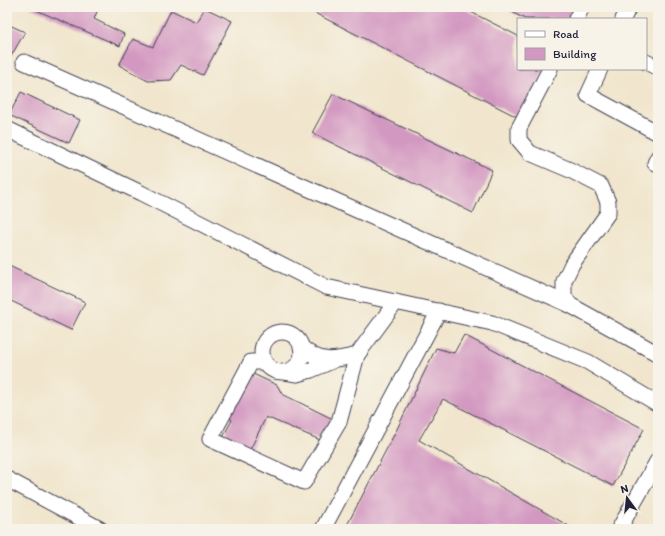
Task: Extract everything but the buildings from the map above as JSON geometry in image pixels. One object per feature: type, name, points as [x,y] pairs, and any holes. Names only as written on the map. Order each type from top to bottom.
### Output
[{"type":"street","points":[[576,18],[582,7]]},
{"type":"street","points":[[624,18],[629,7]]},
{"type":"street","points":[[24,62],[570,304],[658,354]]},
{"type":"street","points":[[647,62],[658,68]]},
{"type":"street","points":[[549,70],[519,128],[519,140],[530,153],[570,170],[602,186],[608,202],[608,213],[572,264],[564,281],[564,296],[570,304]]},
{"type":"street","points":[[600,70],[588,95],[658,133]]},
{"type":"street","points":[[7,130],[141,193],[326,287],[492,323],[588,362],[658,404]]},
{"type":"street","points":[[264,362],[251,362],[210,440],[304,482],[339,422],[357,355],[396,302]]},
{"type":"street","points":[[323,529],[439,312]]},
{"type":"street","points":[[285,372],[293,369],[299,363],[302,355],[301,347],[297,339],[290,334],[282,332],[267,338],[263,345],[262,354],[264,362],[269,368],[277,372],[297,374],[332,360],[357,355]]},
{"type":"street","points":[[301,347],[311,355],[332,360]]},
{"type":"street","points":[[619,529],[658,460]]},
{"type":"street","points":[[7,479],[100,529]]}]
